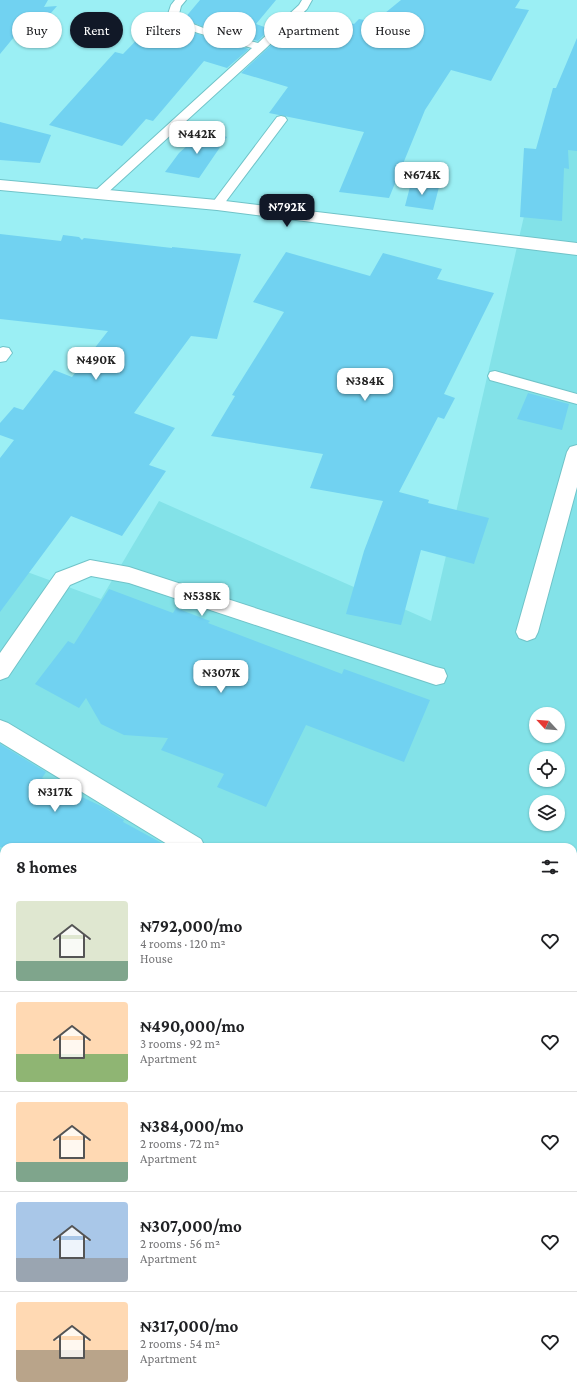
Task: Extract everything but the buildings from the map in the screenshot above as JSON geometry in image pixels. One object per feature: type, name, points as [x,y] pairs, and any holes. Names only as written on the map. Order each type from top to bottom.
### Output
[{"type":"street","points":[[0,185],[218,205],[577,249]]},
{"type":"street","points":[[526,632],[577,452]]},
{"type":"street","points":[[0,671],[63,579],[90,568],[129,575],[436,676]]},
{"type":"street","points":[[0,730],[186,843]]},
{"type":"lane","points":[[181,0],[176,6],[172,20],[202,31],[261,47]]},
{"type":"lane","points":[[100,193],[261,47],[303,7],[307,0]]},
{"type":"lane","points":[[218,205],[281,120]]},
{"type":"lane","points":[[495,376],[577,399]]},
{"type":"shaded area","points":[[577,109],[577,843],[0,843],[0,562],[101,599],[159,501],[431,621],[539,151]]}]
